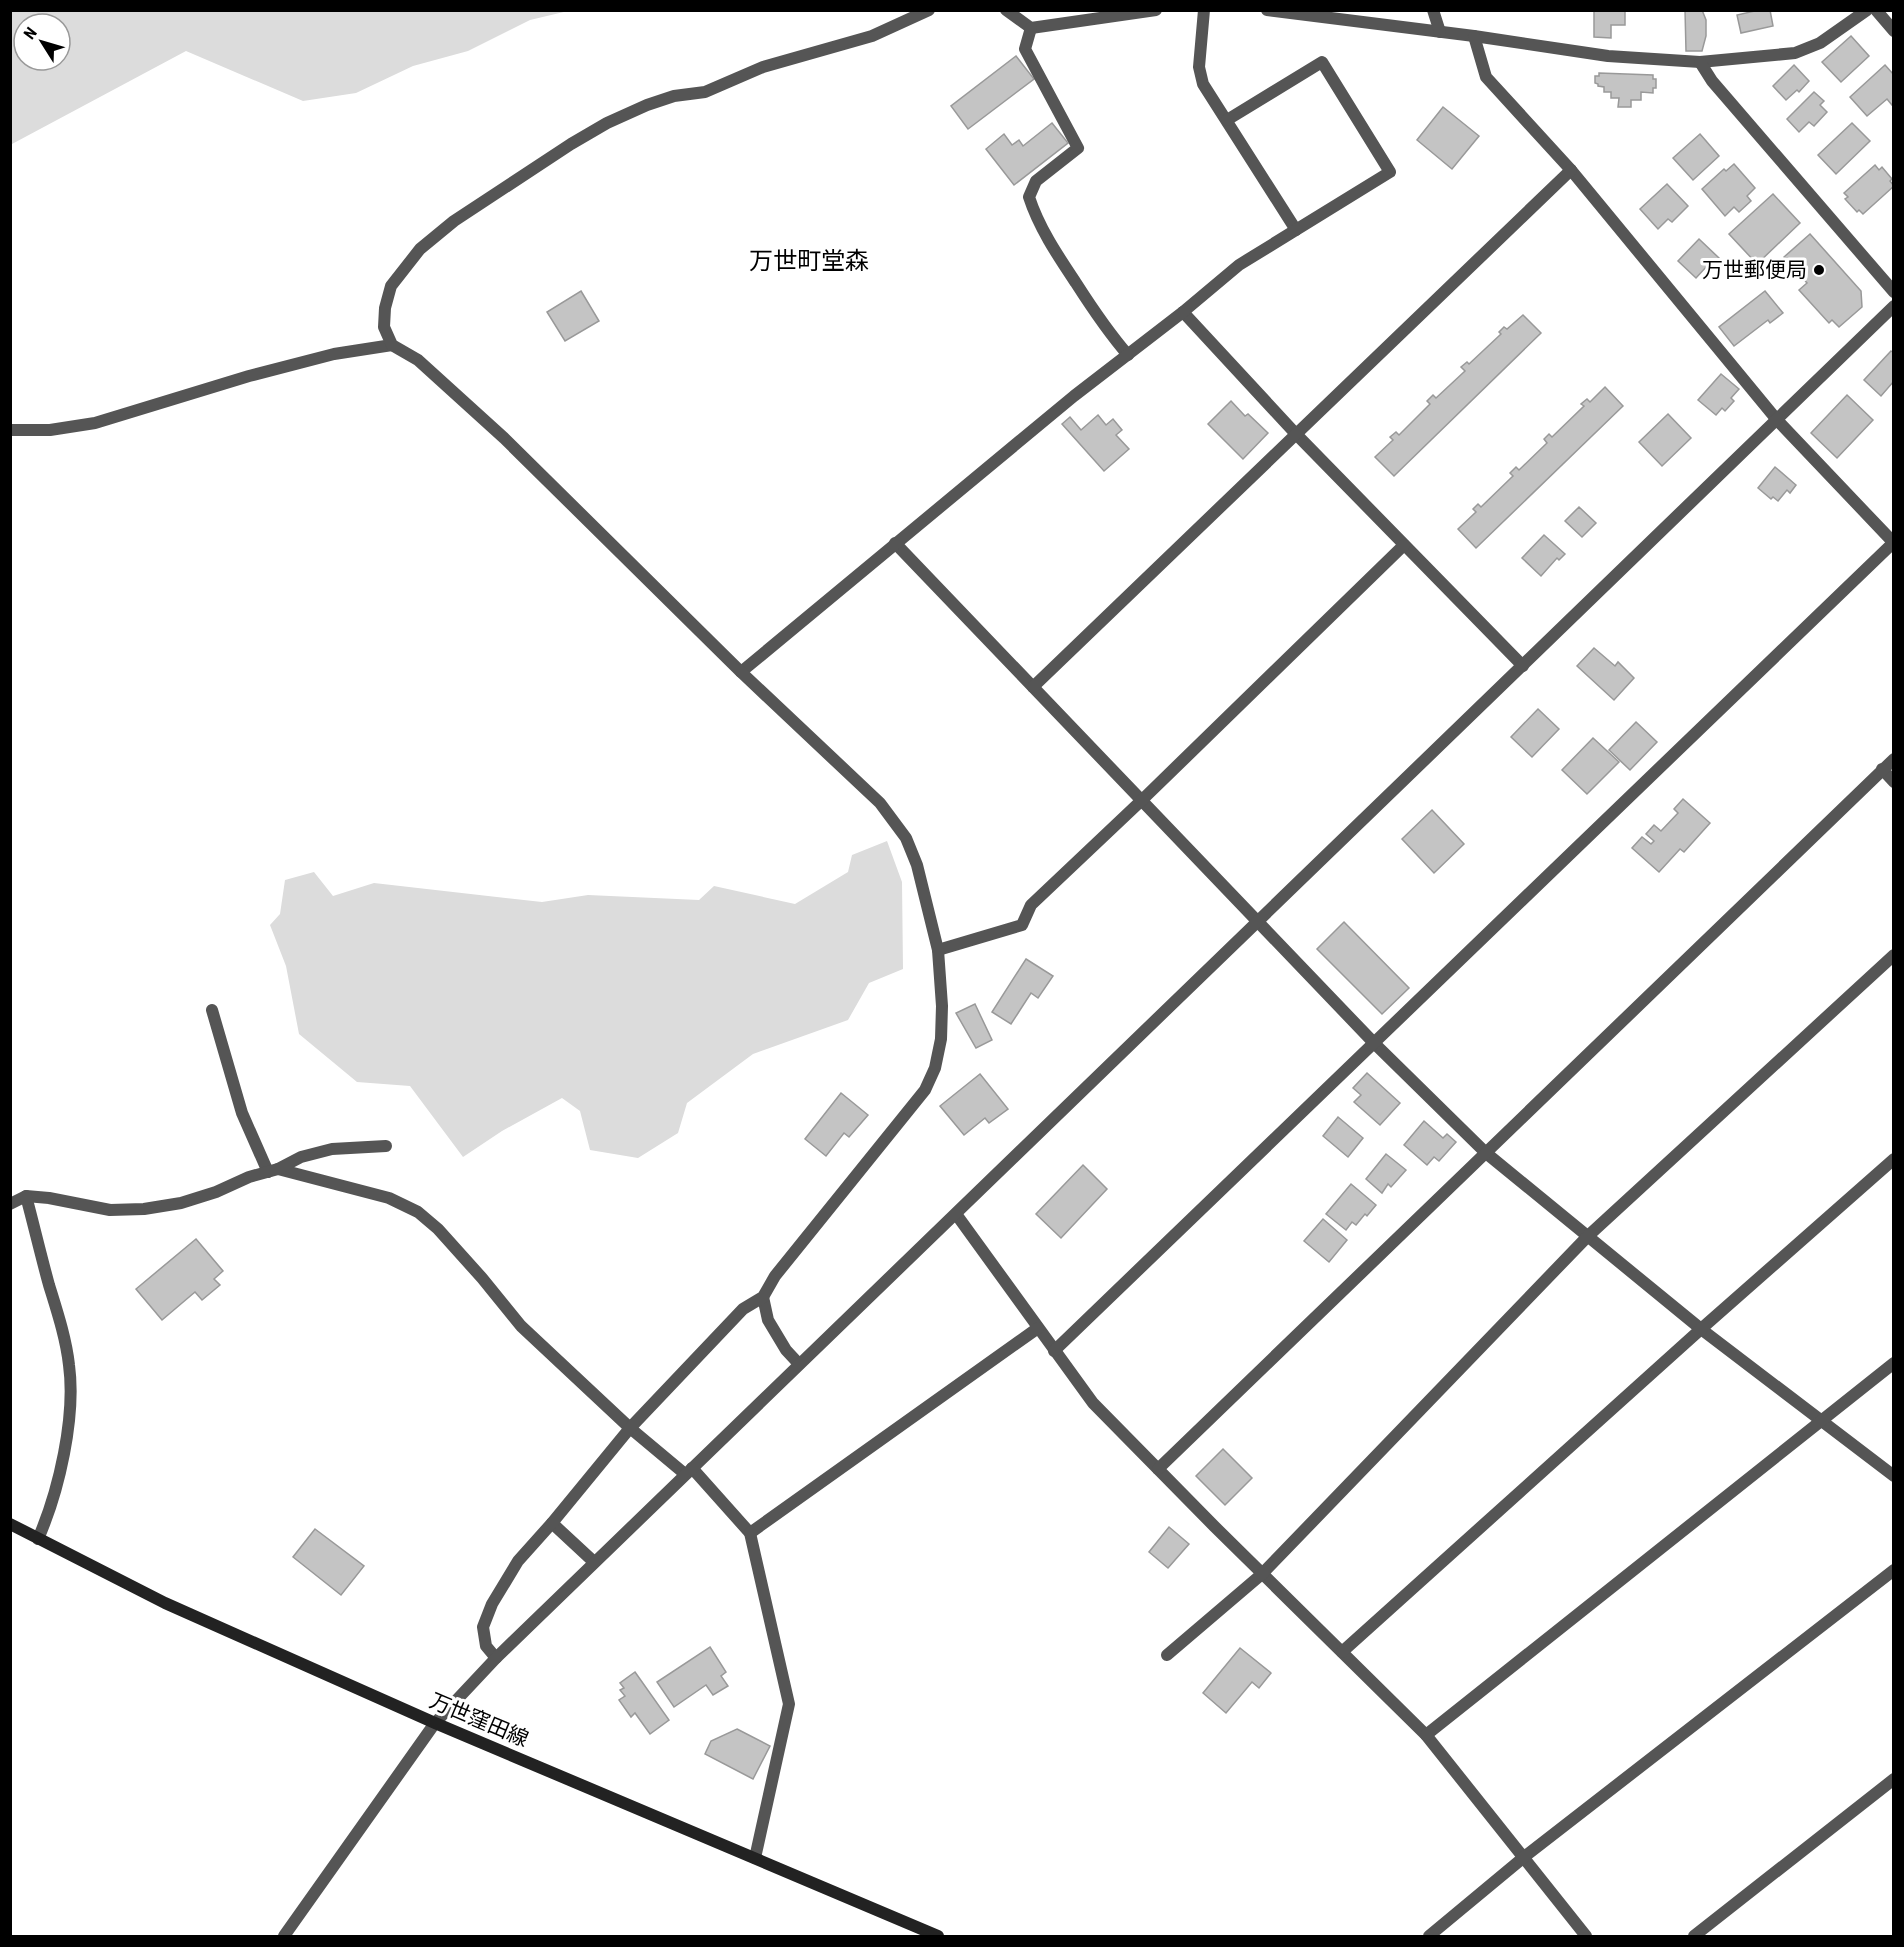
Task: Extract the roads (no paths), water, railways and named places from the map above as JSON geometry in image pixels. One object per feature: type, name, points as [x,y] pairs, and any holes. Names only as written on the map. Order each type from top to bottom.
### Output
[{"type":"main road","name":"万世窪田線","points":[[10,1524],[165,1603],[435,1723],[938,1936]]},
{"type":"street","points":[[496,1658],[486,1646],[483,1627],[492,1604],[518,1561],[630,1428],[743,1309],[763,1297],[775,1276],[925,1090],[942,1039],[938,950],[917,865],[906,838],[879,803],[741,672],[497,431],[418,360],[392,345],[384,327],[385,308],[392,286],[420,249],[454,221],[607,123],[674,96],[705,92],[764,68],[872,36],[929,10]]},
{"type":"street","points":[[1006,10],[1031,28],[1156,10]]},
{"type":"street","points":[[1204,10],[1199,67],[1203,84],[1296,230]]},
{"type":"street","points":[[1267,10],[1474,36],[1608,56],[1700,62],[1795,53],[1820,43],[1867,10]]},
{"type":"street","points":[[1433,10],[1440,32]]},
{"type":"street","points":[[1876,10],[1893,31]]},
{"type":"street","points":[[1031,28],[1025,49],[1078,148],[1036,181],[1029,197],[1034,212],[1060,259],[1107,330],[1128,355]]},
{"type":"street","points":[[1054,1351],[1893,543],[1777,420],[1571,170],[1486,77],[1474,36]]},
{"type":"street","points":[[741,672],[1074,396],[1183,312],[1239,265],[1390,172],[1322,62],[1227,120]]},
{"type":"street","points":[[1700,62],[1712,81],[1893,292]]},
{"type":"street","points":[[1032,687],[1571,170]]},
{"type":"street","points":[[284,1936],[435,1723],[496,1658],[1893,306]]},
{"type":"street","points":[[1183,312],[1295,433],[1523,666]]},
{"type":"street","points":[[10,430],[50,430],[95,423],[249,376],[334,354],[392,345]]},
{"type":"street","points":[[895,543],[1375,1044],[1486,1153],[1701,1329],[1893,1476]]},
{"type":"street","points":[[938,950],[1022,925],[1031,905],[1404,545]]},
{"type":"street","points":[[1158,1469],[1893,759]]},
{"type":"street","points":[[1882,769],[1893,782]]},
{"type":"street","points":[[1167,1655],[1262,1574],[1588,1236],[1893,955]]},
{"type":"street","points":[[212,1011],[242,1113],[273,1171],[389,1198],[418,1212],[438,1229],[521,1326],[630,1428],[689,1471],[750,1533],[789,1704],[755,1858]]},
{"type":"street","points":[[10,1204],[26,1196],[49,1198],[110,1210],[144,1209],[181,1203],[273,1171],[301,1157],[332,1149],[386,1146]]},
{"type":"street","points":[[1342,1653],[1893,1159]]},
{"type":"street","points":[[26,1196],[64,1334],[70,1366],[70,1397],[59,1478],[38,1539]]},
{"type":"street","points":[[956,1214],[1093,1403],[1426,1735],[1586,1936]]},
{"type":"street","points":[[763,1297],[768,1320],[786,1350],[799,1364]]},
{"type":"street","points":[[750,1533],[1038,1329]]},
{"type":"street","points":[[1426,1735],[1893,1364]]},
{"type":"street","points":[[552,1523],[594,1562]]},
{"type":"street","points":[[1429,1936],[1524,1857],[1893,1570]]},
{"type":"street","points":[[1694,1936],[1893,1779]]},
{"type":"place","name":"万世郵便局","points":[[1819,270]]},
{"type":"district","name":"万世町堂森","points":[[809,261]]}]
